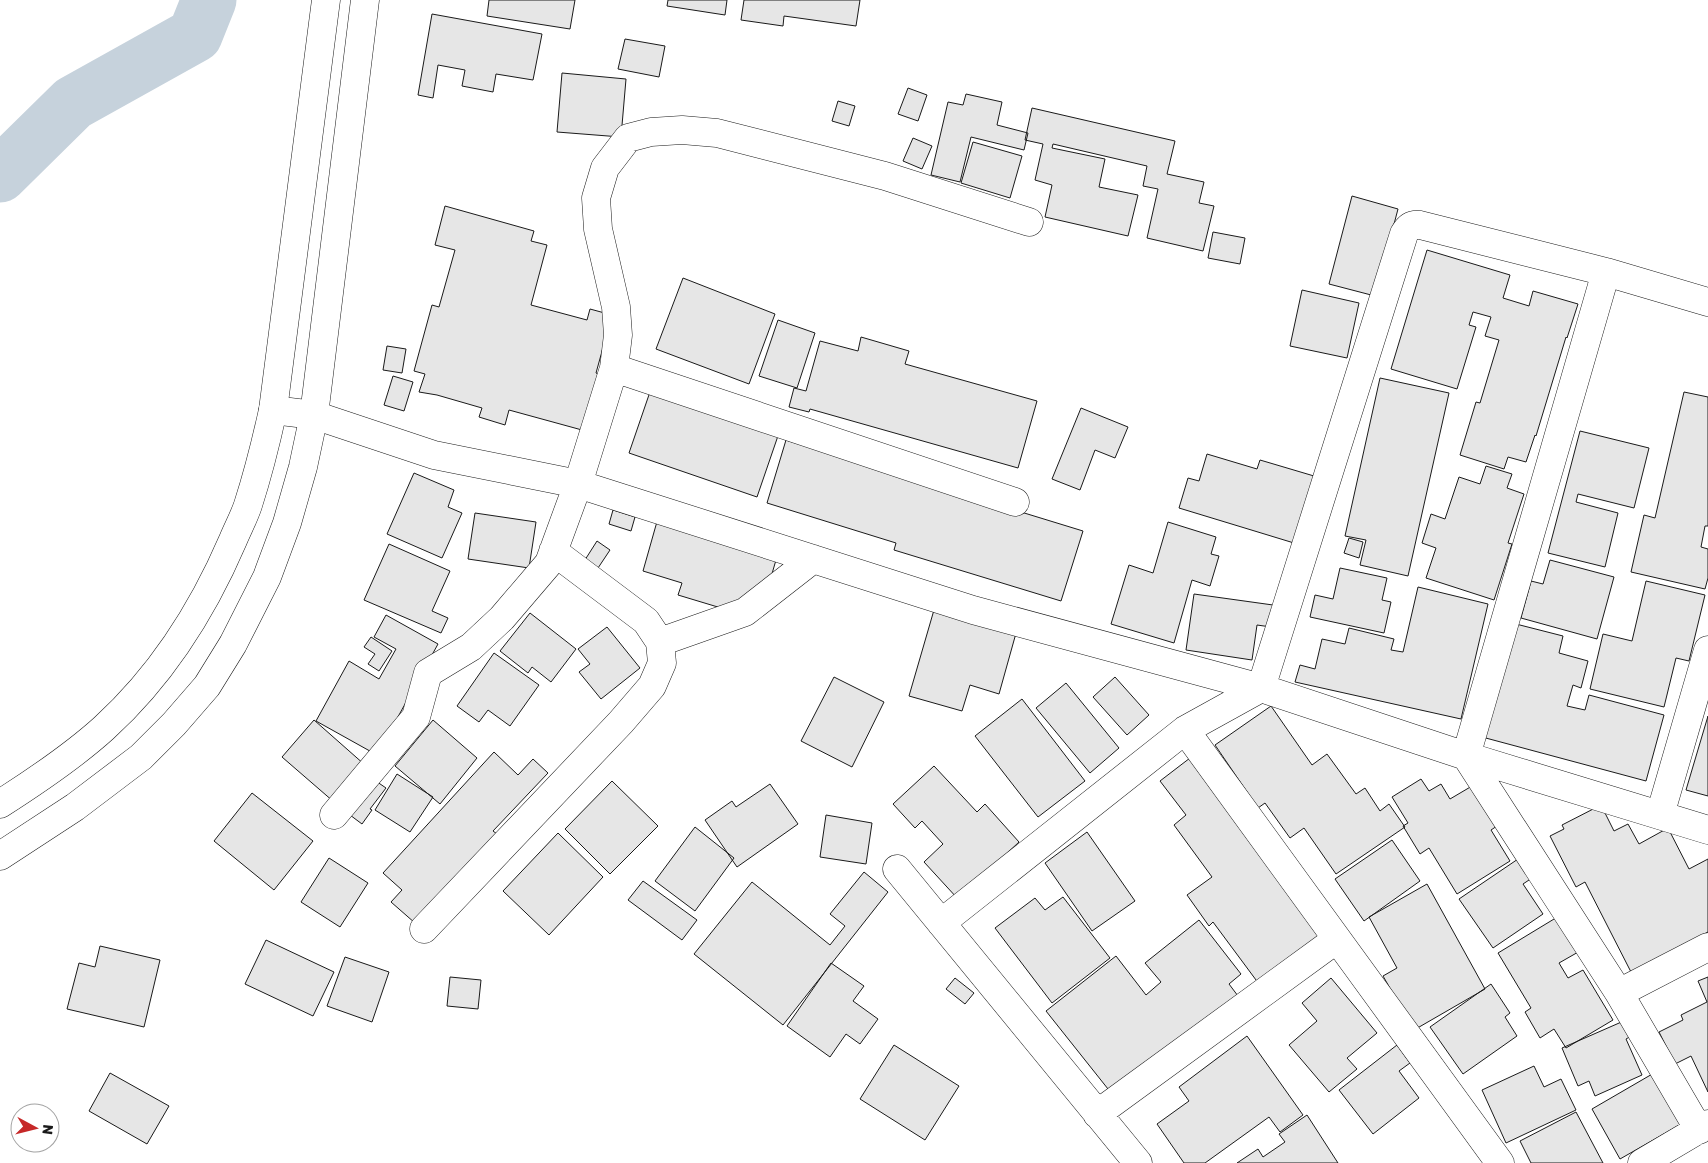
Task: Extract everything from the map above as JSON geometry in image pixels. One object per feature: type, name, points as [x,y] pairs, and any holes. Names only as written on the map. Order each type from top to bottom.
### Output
[{"type":"main road","points":[[0,804],[42,777],[103,728],[140,691],[172,650],[200,606],[226,557],[244,515],[264,454],[273,410],[326,0]]},
{"type":"main road","points":[[0,856],[75,808],[141,756],[174,724],[207,686],[233,644],[266,577],[287,523],[303,467],[314,415],[365,0]]},
{"type":"main road","points":[[334,815],[416,717],[428,673],[471,647],[502,618],[549,563],[578,484],[614,368],[618,335],[616,307],[598,229],[596,198],[605,168],[628,138],[651,132],[682,130],[717,133],[885,176],[1029,222]]},
{"type":"main road","points":[[941,923],[1185,730],[1261,688],[1401,243],[1408,227],[1414,224],[1420,225],[1606,272],[1708,302]]},
{"type":"main road","points":[[1606,272],[1466,756],[1704,1127],[1642,1163]]},
{"type":"main road","points":[[614,368],[1015,502]]},
{"type":"main road","points":[[273,410],[314,415],[434,455],[578,484],[973,610],[1261,688],[1466,756],[1708,830]]},
{"type":"main road","points":[[424,929],[621,722],[652,686],[662,662],[660,642],[646,622],[553,551]]},
{"type":"main road","points":[[660,642],[745,612],[813,559]]},
{"type":"main road","points":[[1660,815],[1708,650]]},
{"type":"main road","points":[[1185,730],[1500,1163]]},
{"type":"main road","points":[[897,869],[1138,1163]]},
{"type":"main road","points":[[1097,1114],[1337,939]]},
{"type":"main road","points":[[1619,993],[1708,947]]},
{"type":"building","points":[[489,0],[575,0],[570,29],[487,16]]},
{"type":"building","points":[[668,0],[727,0],[725,15],[667,6]]},
{"type":"building","points":[[744,0],[860,0],[856,26],[784,16],[783,26],[741,20]]},
{"type":"building","points":[[432,14],[542,34],[533,80],[496,74],[493,92],[462,86],[465,70],[438,65],[433,98],[418,95]]},
{"type":"building","points":[[625,39],[665,46],[659,77],[618,69]]},
{"type":"building","points":[[562,73],[626,79],[621,137],[557,132]]},
{"type":"building","points":[[908,88],[927,95],[918,121],[898,114]]},
{"type":"building","points":[[966,94],[1002,102],[997,125],[1028,133],[1024,150],[971,137],[960,182],[931,175],[948,102],[963,105]]},
{"type":"building","points":[[838,101],[855,106],[849,126],[832,121]]},
{"type":"building","points":[[1032,108],[1175,141],[1167,174],[1204,182],[1199,203],[1214,206],[1203,251],[1147,238],[1158,189],[1143,186],[1147,166],[1053,144],[1052,148],[1105,159],[1099,187],[1138,195],[1128,236],[1045,217],[1052,185],[1035,180],[1043,144],[1025,140]]},
{"type":"building","points":[[913,138],[932,146],[922,169],[903,161]]},
{"type":"building","points":[[973,142],[1022,156],[1010,198],[961,183]]},
{"type":"building","points":[[1352,196],[1398,209],[1375,296],[1329,284]]},
{"type":"building","points":[[445,206],[534,231],[531,241],[547,245],[531,305],[587,320],[590,309],[612,315],[582,430],[509,410],[505,425],[479,417],[482,408],[437,395],[419,392],[425,374],[414,371],[432,305],[439,307],[455,250],[435,245]]},
{"type":"building","points":[[1213,232],[1245,238],[1240,264],[1208,258]]},
{"type":"building","points":[[1427,250],[1510,275],[1503,298],[1529,306],[1533,291],[1578,304],[1526,462],[1508,457],[1504,469],[1460,455],[1476,402],[1480,403],[1499,340],[1485,336],[1491,317],[1473,312],[1469,325],[1476,327],[1457,389],[1391,369]]},
{"type":"building","points":[[683,278],[775,314],[749,384],[656,349]]},
{"type":"building","points":[[1302,290],[1359,303],[1347,358],[1290,346]]},
{"type":"building","points":[[778,320],[815,333],[797,388],[759,376]]},
{"type":"building","points":[[861,337],[909,351],[905,364],[1037,401],[1018,468],[810,409],[809,412],[789,407],[794,388],[806,391],[820,341],[858,351]]},
{"type":"building","points":[[387,346],[406,349],[402,373],[383,370]]},
{"type":"building","points":[[393,376],[413,382],[404,411],[384,405]]},
{"type":"building","points":[[1380,378],[1449,393],[1408,576],[1360,565],[1366,540],[1345,536]]},
{"type":"building","points":[[652,386],[780,430],[757,497],[629,453]]},
{"type":"building","points":[[1684,392],[1708,397],[1708,526],[1705,526],[1701,547],[1708,549],[1708,578],[1705,589],[1631,572],[1644,515],[1655,518]]},
{"type":"building","points":[[1081,408],[1128,427],[1115,458],[1095,450],[1080,490],[1052,479]]},
{"type":"building","points":[[1580,431],[1649,448],[1634,508],[1578,494],[1576,502],[1618,513],[1605,567],[1548,553]]},
{"type":"building","points":[[786,440],[1083,531],[1061,601],[894,550],[896,543],[767,503]]},
{"type":"building","points":[[1207,454],[1257,469],[1260,460],[1314,476],[1294,543],[1179,508],[1188,478],[1199,481]]},
{"type":"building","points":[[1486,466],[1512,474],[1507,488],[1524,494],[1508,543],[1512,544],[1494,600],[1426,578],[1436,548],[1422,543],[1431,514],[1445,519],[1459,477],[1480,484]]},
{"type":"building","points":[[414,473],[454,490],[448,507],[462,513],[442,558],[387,534]]},
{"type":"building","points":[[613,510],[635,517],[631,531],[609,524]]},
{"type":"building","points":[[475,513],[536,522],[529,568],[468,559]]},
{"type":"building","points":[[658,518],[778,553],[765,598],[741,614],[678,595],[682,583],[643,571]]},
{"type":"building","points":[[1168,522],[1216,537],[1211,554],[1219,556],[1210,586],[1192,580],[1174,643],[1111,624],[1129,565],[1153,573]]},
{"type":"building","points":[[1349,538],[1363,542],[1359,558],[1344,553]]},
{"type":"building","points":[[597,541],[610,550],[596,571],[583,563]]},
{"type":"building","points":[[389,544],[450,571],[432,611],[448,618],[441,633],[364,600]]},
{"type":"building","points":[[1550,560],[1614,577],[1597,639],[1521,618],[1531,581],[1543,584]]},
{"type":"building","points":[[1340,568],[1387,578],[1382,600],[1391,602],[1384,633],[1310,617],[1315,595],[1333,599]]},
{"type":"building","points":[[1646,581],[1705,595],[1689,661],[1676,658],[1664,707],[1590,689],[1603,634],[1632,641]]},
{"type":"building","points":[[1418,587],[1488,604],[1461,719],[1295,682],[1300,665],[1315,669],[1322,639],[1345,644],[1349,628],[1394,639],[1391,650],[1403,652]]},
{"type":"building","points":[[1194,594],[1273,605],[1271,627],[1257,625],[1252,660],[1186,650]]},
{"type":"building","points":[[936,603],[1018,626],[999,694],[970,685],[962,711],[909,696]]},
{"type":"building","points":[[530,613],[576,649],[551,682],[532,667],[528,673],[500,651]]},
{"type":"building","points":[[386,615],[438,644],[377,755],[316,721],[349,661],[379,679],[396,649],[374,637]]},
{"type":"building","points":[[1512,623],[1563,636],[1559,653],[1588,661],[1581,688],[1573,685],[1567,706],[1585,710],[1589,695],[1664,715],[1646,781],[1482,737]]},
{"type":"building","points":[[607,627],[640,668],[601,699],[579,672],[590,664],[578,649]]},
{"type":"building","points":[[371,637],[392,651],[379,671],[368,664],[375,654],[364,647]]},
{"type":"building","points":[[494,653],[539,685],[510,726],[488,710],[479,722],[457,706]]},
{"type":"building","points":[[834,677],[884,702],[852,767],[801,741]]},
{"type":"building","points":[[1115,677],[1149,715],[1127,735],[1093,697]]},
{"type":"building","points":[[1066,683],[1119,748],[1090,773],[1036,708]]},
{"type":"building","points":[[1022,699],[1085,781],[1038,817],[975,736]]},
{"type":"building","points":[[1271,706],[1312,765],[1327,754],[1356,794],[1365,788],[1380,811],[1389,804],[1405,827],[1336,874],[1304,828],[1290,838],[1265,803],[1258,808],[1215,745]]},
{"type":"building","points":[[1708,716],[1708,796],[1686,790]]},
{"type":"building","points":[[314,720],[365,765],[334,802],[282,757]]},
{"type":"building","points":[[433,720],[477,758],[440,804],[395,766]]},
{"type":"building","points":[[494,752],[518,775],[533,759],[548,773],[493,831],[497,834],[415,923],[391,902],[402,890],[383,873]]},
{"type":"building","points":[[1190,758],[1322,937],[1259,984],[1213,922],[1209,926],[1187,895],[1212,877],[1174,825],[1186,815],[1160,781]]},
{"type":"building","points":[[934,766],[977,812],[985,804],[1019,842],[958,899],[924,862],[943,844],[922,821],[915,828],[893,804]]},
{"type":"building","points":[[397,774],[433,797],[410,832],[375,810]]},
{"type":"building","points":[[370,777],[386,788],[370,809],[372,810],[362,824],[346,812]]},
{"type":"building","points":[[1421,779],[1429,791],[1441,784],[1450,799],[1472,786],[1497,826],[1491,830],[1510,861],[1457,894],[1429,848],[1420,854],[1403,826],[1408,823],[1392,797]]},
{"type":"building","points":[[612,781],[658,826],[610,874],[565,829]]},
{"type":"building","points":[[770,784],[798,824],[737,867],[705,820],[732,801],[736,807]]},
{"type":"building","points":[[252,793],[313,841],[274,890],[214,841]]},
{"type":"building","points":[[1601,805],[1614,831],[1628,824],[1639,844],[1668,828],[1689,869],[1708,859],[1708,932],[1631,972],[1585,882],[1576,887],[1550,836],[1564,829],[1562,825]]},
{"type":"building","points":[[826,815],[872,823],[866,864],[820,857]]},
{"type":"building","points":[[695,827],[734,858],[695,911],[655,881]]},
{"type":"building","points":[[1087,832],[1135,901],[1092,931],[1045,863]]},
{"type":"building","points":[[558,833],[603,877],[549,935],[503,891]]},
{"type":"building","points":[[1392,840],[1420,881],[1364,921],[1335,879]]},
{"type":"building","points":[[1521,857],[1535,876],[1523,884],[1543,914],[1493,948],[1459,899]]},
{"type":"building","points":[[329,858],[368,883],[340,927],[301,902]]},
{"type":"building","points":[[864,872],[888,892],[783,1025],[694,954],[752,882],[830,945],[845,926],[830,914]]},
{"type":"building","points":[[643,881],[697,920],[682,940],[628,900]]},
{"type":"building","points":[[1427,884],[1485,989],[1414,1030],[1383,976],[1397,968],[1369,917]]},
{"type":"building","points":[[1063,897],[1110,958],[1052,1003],[995,928],[1035,898],[1045,910]]},
{"type":"building","points":[[1559,916],[1580,951],[1559,963],[1568,978],[1583,970],[1613,1020],[1566,1048],[1554,1029],[1540,1038],[1525,1012],[1531,1008],[1498,953]]},
{"type":"building","points":[[1199,920],[1241,974],[1229,984],[1238,996],[1112,1094],[1046,1011],[1116,956],[1146,995],[1161,982],[1145,963]]},
{"type":"building","points":[[266,940],[334,972],[313,1016],[245,984]]},
{"type":"building","points":[[100,946],[160,960],[144,1027],[67,1009],[79,963],[95,967]]},
{"type":"building","points":[[345,957],[389,972],[372,1022],[327,1006]]},
{"type":"building","points":[[831,963],[864,986],[853,1001],[878,1019],[860,1044],[846,1034],[830,1057],[787,1026]]},
{"type":"building","points":[[450,977],[481,980],[478,1009],[447,1006]]},
{"type":"building","points":[[1708,977],[1708,1092],[1691,1056],[1675,1064],[1659,1032],[1683,1020],[1681,1015],[1707,1002],[1698,981]]},
{"type":"building","points":[[955,978],[974,993],[965,1004],[946,989]]},
{"type":"building","points":[[1331,978],[1377,1033],[1347,1058],[1357,1069],[1329,1092],[1289,1045],[1317,1021],[1302,1003]]},
{"type":"building","points":[[1491,984],[1510,1013],[1505,1017],[1517,1036],[1463,1074],[1430,1027]]},
{"type":"building","points":[[1626,1020],[1633,1035],[1626,1039],[1642,1075],[1595,1096],[1589,1081],[1578,1086],[1562,1048]]},
{"type":"building","points":[[1247,1036],[1303,1115],[1280,1132],[1269,1117],[1205,1163],[1184,1163],[1157,1124],[1189,1101],[1179,1087]]},
{"type":"building","points":[[894,1045],[959,1086],[925,1140],[860,1099]]},
{"type":"building","points":[[1397,1045],[1410,1063],[1399,1071],[1419,1098],[1373,1134],[1339,1090]]},
{"type":"building","points":[[1534,1066],[1544,1087],[1561,1079],[1576,1110],[1506,1143],[1482,1090]]},
{"type":"building","points":[[110,1073],[169,1106],[147,1144],[89,1111]]},
{"type":"building","points":[[1654,1073],[1683,1123],[1620,1159],[1592,1109]]},
{"type":"building","points":[[1576,1112],[1603,1163],[1531,1163],[1520,1141]]},
{"type":"building","points":[[1307,1115],[1338,1163],[1237,1163],[1258,1149],[1263,1157],[1285,1142],[1279,1134]]},
{"type":"waterway","points":[[0,175],[73,103],[195,35],[209,0]]}]
